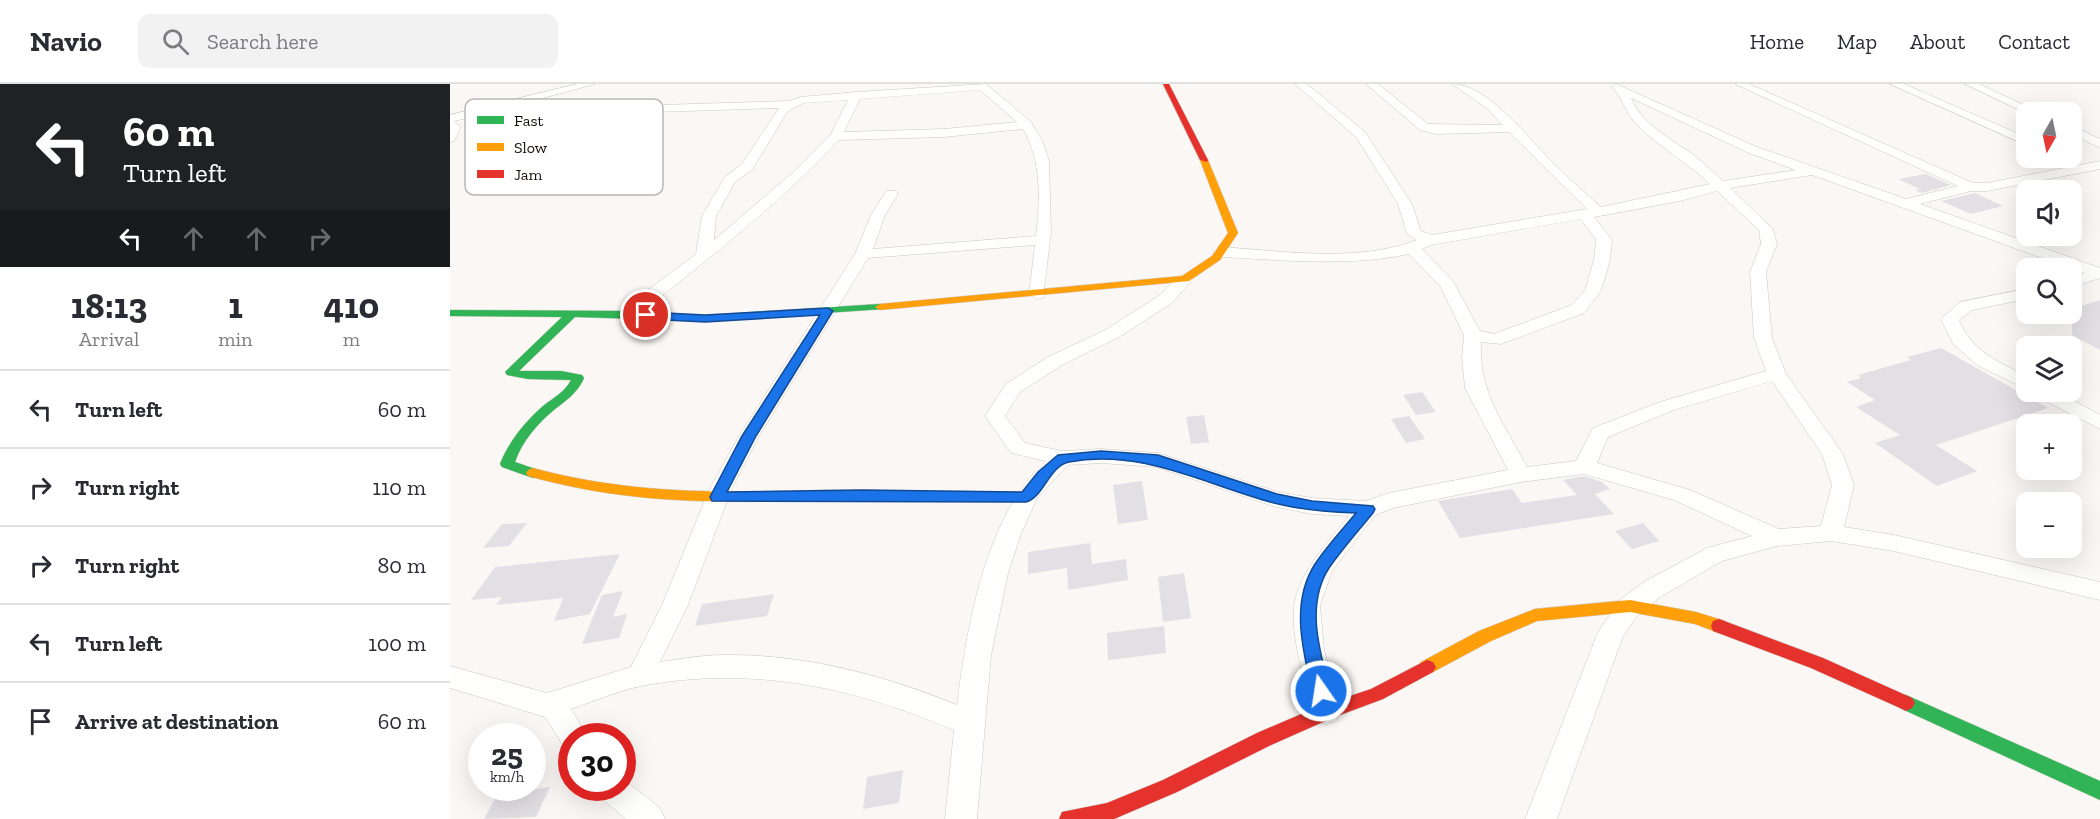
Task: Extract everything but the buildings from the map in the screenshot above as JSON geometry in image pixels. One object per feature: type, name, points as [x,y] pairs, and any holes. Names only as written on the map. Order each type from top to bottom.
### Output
[{"type":"street","points":[[530,99],[590,84]]},
{"type":"street","points":[[1166,84],[1203,158],[1233,232],[1216,258],[1185,279],[1166,299],[1113,333],[1056,361],[1013,388],[995,416],[1018,448],[1062,458],[1101,456],[1158,460],[1276,499],[1312,506],[1367,509],[1389,501],[1521,475],[1584,467],[1634,479],[1682,495],[1777,538]]},
{"type":"street","points":[[1300,84],[1361,135],[1405,204],[1414,234],[1430,240],[1442,240],[1680,197],[1720,186],[1813,171]]},
{"type":"street","points":[[1371,84],[1424,127],[1436,129],[1513,128]]},
{"type":"street","points":[[1457,84],[1492,107],[1513,128],[1591,213],[1604,240],[1602,260],[1593,291],[1578,309],[1495,339],[1473,335]]},
{"type":"street","points":[[1740,84],[1971,187]]},
{"type":"street","points":[[1895,84],[2016,137]]},
{"type":"street","points":[[1970,84],[2016,104]]},
{"type":"street","points":[[663,108],[790,104],[801,99],[840,96],[851,90],[981,85],[1027,125],[1040,153],[1046,210],[1037,294]]},
{"type":"street","points":[[1617,86],[1706,130],[1813,171],[2100,273]]},
{"type":"street","points":[[1617,86],[1630,111],[1644,125],[1693,161],[1766,229],[1769,244],[1758,272],[1763,338],[1778,374],[1832,454],[1843,485],[1831,533]]},
{"type":"street","points":[[627,314],[704,256],[803,171],[836,136],[851,90]]},
{"type":"street","points":[[704,256],[709,216],[730,180],[747,166],[776,119],[790,104]]},
{"type":"street","points":[[450,118],[465,115]]},
{"type":"street","points":[[450,124],[455,127],[450,138]]},
{"type":"street","points":[[836,136],[944,133],[1027,125]]},
{"type":"street","points":[[2082,135],[2100,144]]},
{"type":"street","points":[[1905,204],[1971,187],[1987,187],[2095,166]]},
{"type":"street","points":[[640,675],[675,605],[718,497],[749,436],[863,254],[878,216],[891,194]]},
{"type":"street","points":[[863,254],[1043,240]]},
{"type":"street","points":[[1221,252],[1365,255],[1413,250],[1430,240]]},
{"type":"street","points":[[1413,250],[1447,284],[1473,335],[1471,358],[1475,388],[1521,475]]},
{"type":"street","points":[[2082,279],[2100,273]]},
{"type":"street","points":[[450,313],[627,314],[705,318],[828,311],[1185,279]]},
{"type":"street","points":[[2016,296],[1966,306],[1950,319],[1959,340],[1984,361],[2016,378]]},
{"type":"street","points":[[573,313],[512,372],[520,376],[568,372],[578,378],[577,385],[544,412],[510,449],[507,464],[553,479],[592,488],[718,497],[862,495],[1026,497]]},
{"type":"street","points":[[1584,467],[1600,433],[1667,406],[1778,374]]},
{"type":"street","points":[[2061,402],[2100,423]]},
{"type":"street","points":[[961,819],[973,676],[1000,558],[1026,497],[1042,475],[1062,458]]},
{"type":"street","points":[[1326,712],[1311,649],[1307,606],[1321,568],[1367,509]]},
{"type":"street","points":[[1541,819],[1611,632],[1630,606],[1653,589],[1715,554],[1777,538],[1831,533],[1894,543],[2100,591]]},
{"type":"street","points":[[1069,819],[1118,807],[1326,712],[1377,694],[1485,636],[1535,615],[1630,606],[1696,618],[1817,663],[2100,791]]},
{"type":"street","points":[[546,705],[640,675],[724,666],[804,671],[909,698],[969,723]]},
{"type":"street","points":[[450,677],[554,707],[564,723]]},
{"type":"street","points":[[628,801],[649,819]]},
{"type":"traffic: fast","points":[[450,313],[627,314],[705,318],[880,307]]},
{"type":"traffic: fast","points":[[533,473],[507,464],[510,456],[530,427],[570,391],[578,378],[511,372],[573,313]]},
{"type":"traffic: fast","points":[[827,495],[1026,497]]},
{"type":"traffic: fast","points":[[1906,703],[2100,791]]},
{"type":"traffic: slow","points":[[880,307],[1185,279],[1216,258],[1233,233],[1204,160]]},
{"type":"traffic: slow","points":[[533,473],[569,483],[642,494],[716,497],[827,495]]},
{"type":"traffic: slow","points":[[1427,667],[1485,636],[1535,615],[1630,606],[1696,618],[1719,626]]},
{"type":"traffic: jam","points":[[1166,84],[1204,160]]},
{"type":"traffic: jam","points":[[1719,626],[1817,663],[1906,703]]},
{"type":"traffic: jam","points":[[1069,819],[1108,812],[1170,786],[1264,739],[1326,712],[1377,694],[1427,667]]},
{"type":"route","points":[[646,315],[705,318],[828,311],[749,436],[718,497],[862,495],[1026,497],[1042,475],[1062,458],[1101,456],[1158,460],[1276,499],[1312,506],[1367,509],[1321,568],[1307,606],[1311,649],[1321,691]]}]
